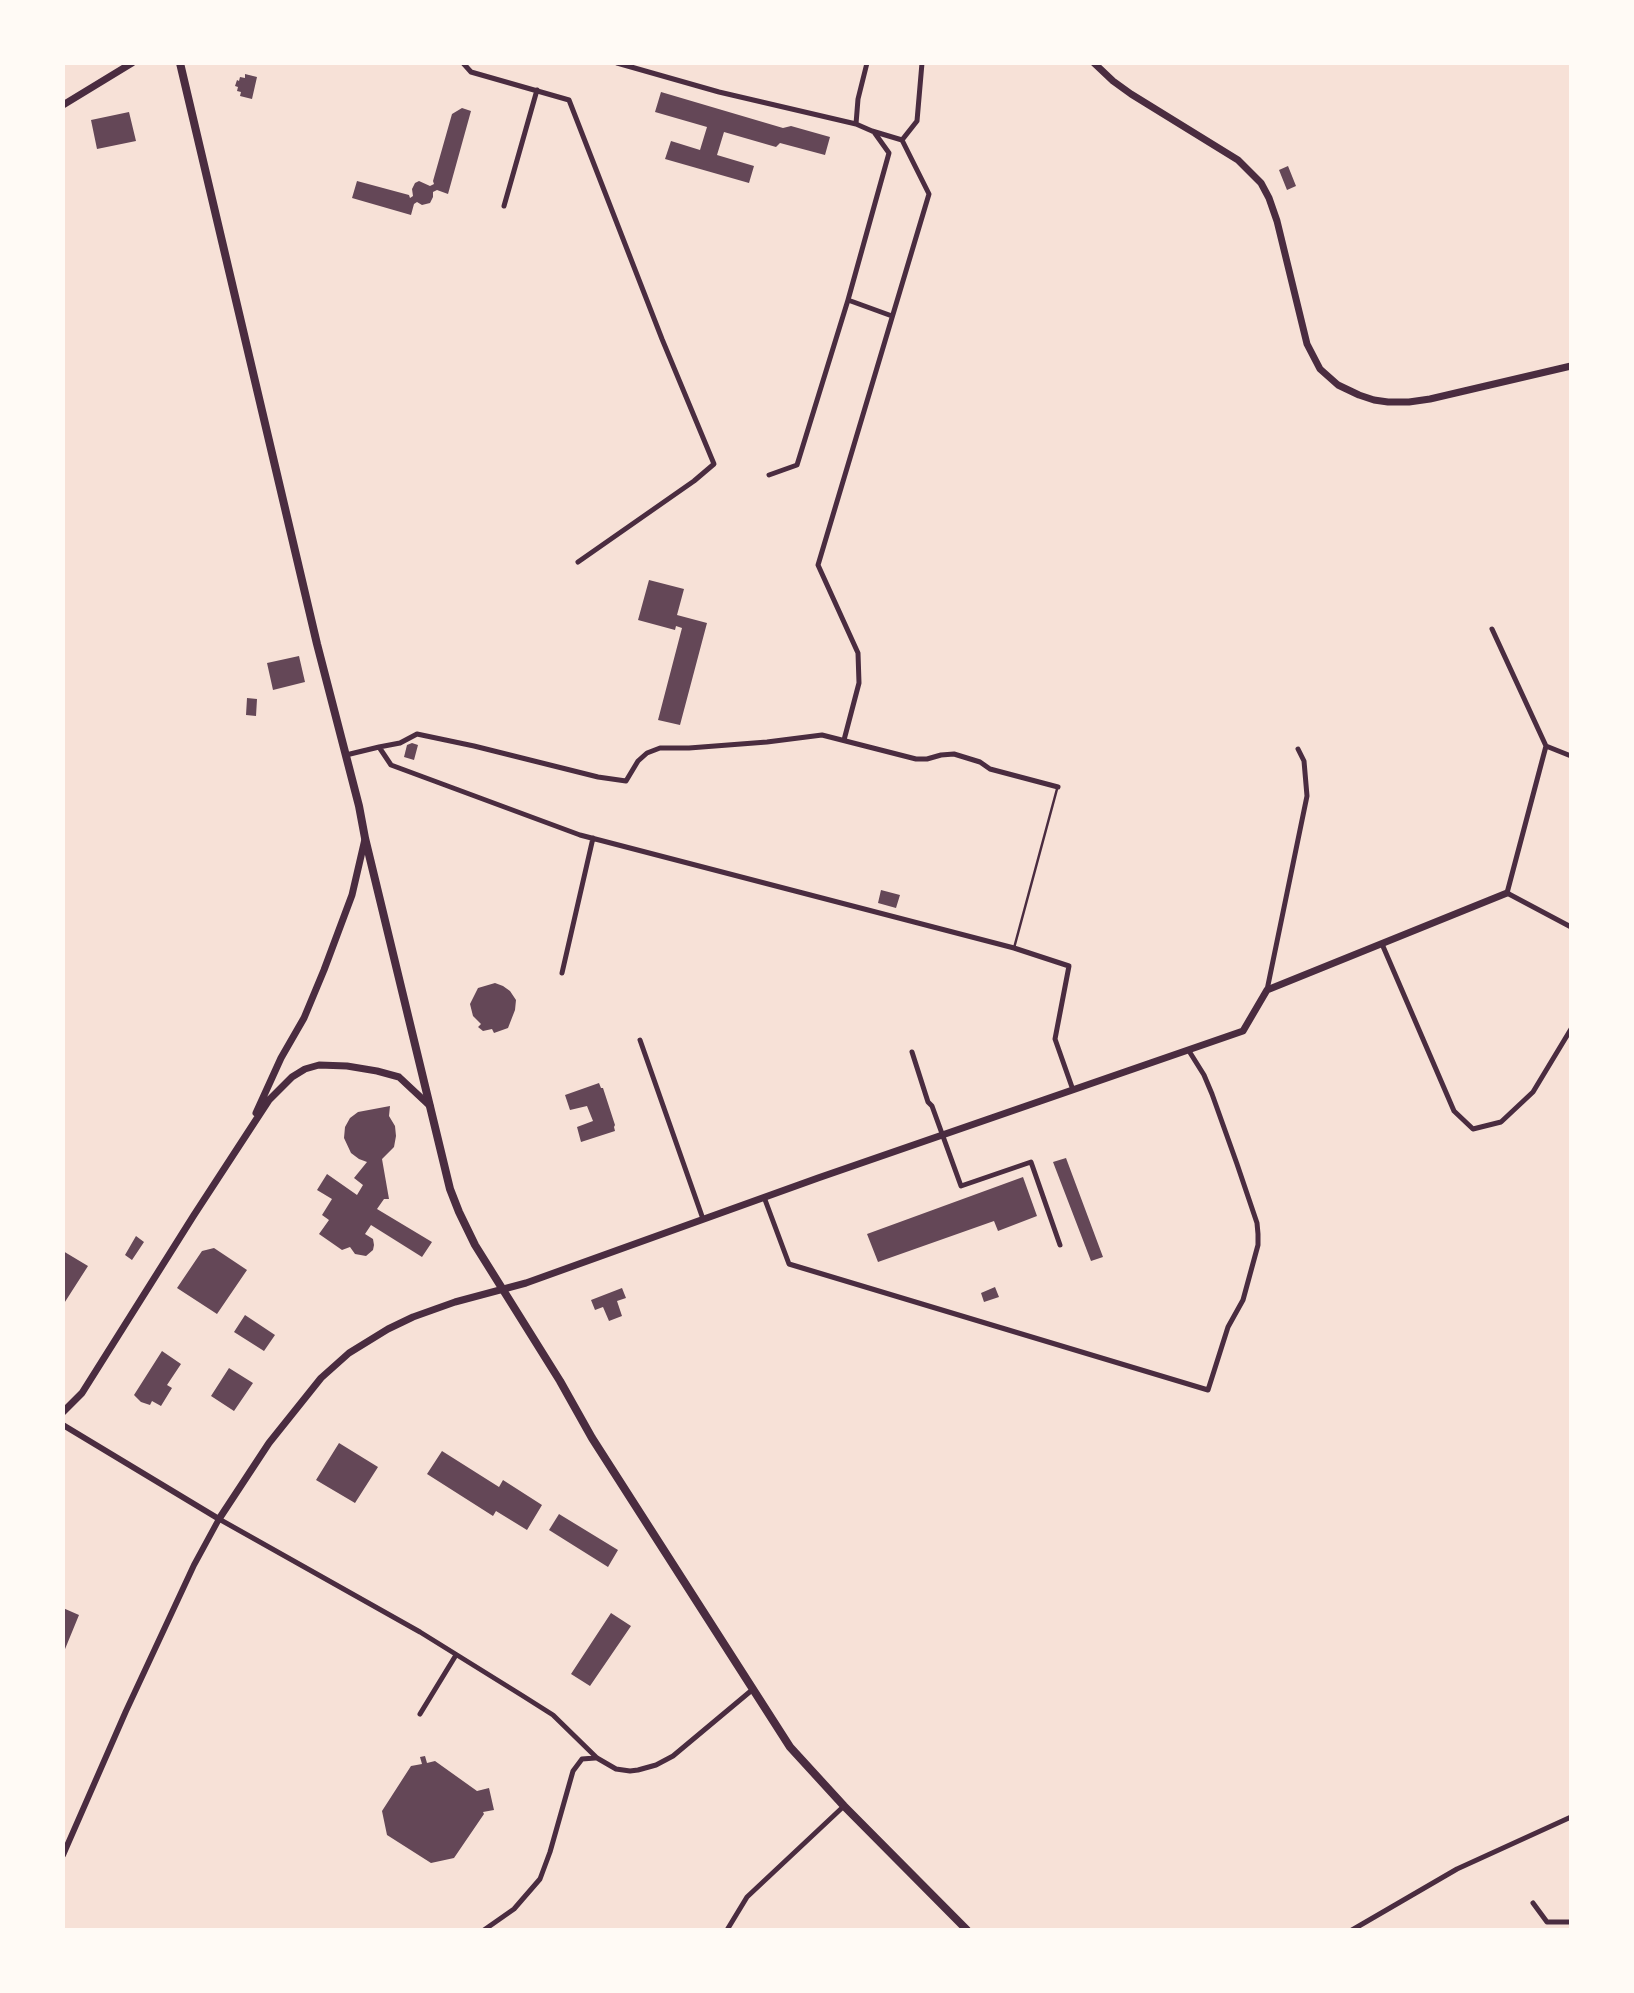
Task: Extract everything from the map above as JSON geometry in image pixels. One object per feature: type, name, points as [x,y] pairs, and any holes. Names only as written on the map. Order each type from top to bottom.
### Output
[{"type":"main road","points":[[63,105],[132,63]]},
{"type":"main road","points":[[180,63],[317,644],[454,1200],[475,1245],[560,1381],[592,1438],[790,1747],[844,1806],[967,1930]]},
{"type":"main road","points":[[1094,63],[1131,94],[1238,160],[1261,183],[1277,221],[1307,344],[1320,369],[1338,386],[1367,398],[1409,402],[1430,400],[1571,366]]},
{"type":"main road","points":[[244,1139],[281,1058],[319,985],[352,895],[365,838]]},
{"type":"main road","points":[[219,1519],[288,1417],[328,1371],[378,1334],[413,1317],[455,1302],[536,1280],[1243,1031],[1266,990],[1507,893]]},
{"type":"main road","points":[[63,1412],[82,1393],[276,1091],[298,1073],[313,1066],[347,1066],[399,1077],[430,1106]]},
{"type":"street","points":[[463,63],[471,72],[569,100],[714,464],[578,562]]},
{"type":"street","points":[[617,63],[719,92],[856,124],[902,140],[929,194],[818,565],[859,653],[859,683],[844,740]]},
{"type":"street","points":[[856,124],[858,99],[867,63]]},
{"type":"street","points":[[902,140],[916,121],[922,63]]},
{"type":"street","points":[[504,206],[537,90]]},
{"type":"street","points":[[769,475],[797,465],[848,300],[889,153],[872,131]]},
{"type":"street","points":[[848,300],[892,316]]},
{"type":"street","points":[[1492,629],[1546,746],[1507,893],[1571,927]]},
{"type":"street","points":[[346,755],[400,743],[417,734],[598,777],[626,780],[646,752],[660,748],[754,743],[822,735],[916,759],[954,754],[980,762],[990,769],[1058,787]]},
{"type":"street","points":[[1546,746],[1571,756]]},
{"type":"street","points":[[379,747],[391,765],[593,838],[1014,948],[1069,966],[1055,1038],[1073,1090]]},
{"type":"street","points":[[1266,990],[1307,796],[1304,761],[1298,749]]},
{"type":"street","points":[[562,973],[593,838]]},
{"type":"street","points":[[1382,944],[1454,1111],[1473,1129],[1501,1122],[1533,1092],[1571,1029]]},
{"type":"street","points":[[640,1040],[704,1219]]},
{"type":"street","points":[[764,1198],[789,1264],[1209,1390],[1228,1327],[1243,1300],[1258,1245],[1258,1234],[1257,1223],[1212,1094],[1189,1051]]},
{"type":"street","points":[[912,1052],[928,1102],[932,1106],[961,1186],[1031,1162],[1060,1245]]},
{"type":"street","points":[[63,1425],[219,1519],[391,1615],[456,1655],[552,1715],[597,1758],[616,1769],[630,1771],[664,1761],[681,1751],[752,1690]]},
{"type":"street","points":[[63,1855],[126,1711],[194,1565],[219,1519]]},
{"type":"street","points":[[420,1714],[456,1655]]},
{"type":"street","points":[[484,1930],[514,1909],[540,1879],[574,1769],[585,1758],[597,1758]]},
{"type":"street","points":[[726,1930],[747,1897],[844,1806]]},
{"type":"street","points":[[1352,1930],[1457,1869],[1571,1817]]},
{"type":"street","points":[[1533,1903],[1547,1922],[1571,1922]]},
{"type":"lane","points":[[1014,948],[1058,787]]},
{"type":"building","points":[[245,74],[257,77],[252,99],[240,96],[241,92],[237,91],[238,87],[235,86],[240,77],[245,78]]},
{"type":"building","points":[[661,92],[783,128],[791,126],[830,137],[825,155],[780,143],[776,147],[724,132],[717,155],[754,166],[749,183],[665,159],[671,141],[700,150],[707,127],[655,112]]},
{"type":"building","points":[[462,108],[471,111],[448,194],[437,190],[433,192],[430,203],[414,204],[411,215],[352,198],[357,181],[409,195],[410,198],[413,196],[415,183],[419,181],[430,186],[434,184],[452,114]]},
{"type":"building","points":[[129,112],[136,141],[97,149],[91,120]]},
{"type":"building","points":[[1288,166],[1296,186],[1287,190],[1279,170]]},
{"type":"building","points":[[649,580],[684,589],[677,615],[707,623],[680,725],[658,720],[682,628],[676,626],[675,630],[638,620]]},
{"type":"building","points":[[299,656],[305,682],[273,690],[267,663]]},
{"type":"building","points":[[247,698],[257,699],[256,716],[246,715]]},
{"type":"building","points":[[407,745],[418,745],[414,760],[404,757]]},
{"type":"building","points":[[881,890],[900,895],[896,908],[878,903]]},
{"type":"building","points":[[495,983],[510,991],[516,1000],[508,1028],[494,1033],[492,1029],[483,1031],[478,1027],[481,1024],[473,1016],[470,1004],[478,988]]},
{"type":"building","points":[[599,1083],[603,1088],[615,1131],[581,1142],[577,1127],[593,1121],[587,1106],[570,1110],[565,1095]]},
{"type":"building","points":[[390,1106],[389,1116],[395,1126],[396,1136],[394,1147],[382,1159],[389,1199],[384,1199],[377,1209],[432,1242],[422,1257],[371,1225],[365,1234],[373,1239],[374,1245],[373,1250],[366,1256],[355,1254],[350,1247],[342,1250],[319,1234],[329,1220],[322,1215],[332,1199],[317,1190],[327,1174],[357,1195],[363,1185],[354,1178],[367,1162],[351,1153],[344,1138],[345,1127],[350,1118],[358,1112]]},
{"type":"building","points":[[1066,1158],[1103,1257],[1091,1261],[1053,1162]]},
{"type":"building","points":[[1023,1177],[1037,1216],[998,1231],[994,1221],[878,1262],[867,1234]]},
{"type":"building","points":[[136,1236],[144,1242],[132,1260],[125,1255]]},
{"type":"building","points":[[214,1248],[247,1270],[217,1314],[177,1288],[202,1251]]},
{"type":"building","points":[[63,1251],[88,1266],[63,1305]]},
{"type":"building","points":[[995,1287],[999,1297],[984,1302],[981,1293]]},
{"type":"building","points":[[622,1288],[626,1298],[617,1301],[622,1316],[609,1321],[603,1307],[595,1310],[591,1300]]},
{"type":"building","points":[[245,1315],[275,1335],[264,1351],[234,1332]]},
{"type":"building","points":[[162,1351],[181,1364],[167,1385],[172,1388],[161,1406],[152,1401],[150,1405],[141,1402],[134,1395]]},
{"type":"building","points":[[229,1368],[253,1383],[234,1411],[211,1396]]},
{"type":"building","points":[[339,1443],[378,1467],[355,1503],[316,1480]]},
{"type":"building","points":[[442,1451],[499,1487],[503,1480],[542,1505],[527,1530],[496,1511],[493,1516],[427,1474]]},
{"type":"building","points":[[559,1514],[618,1550],[608,1567],[549,1530]]},
{"type":"building","points":[[63,1608],[79,1615],[63,1654]]},
{"type":"building","points":[[611,1613],[631,1626],[590,1686],[571,1674]]},
{"type":"building","points":[[425,1756],[427,1763],[435,1761],[477,1791],[489,1788],[494,1810],[483,1812],[454,1858],[431,1863],[387,1835],[382,1811],[411,1766],[422,1764],[420,1757]]}]
